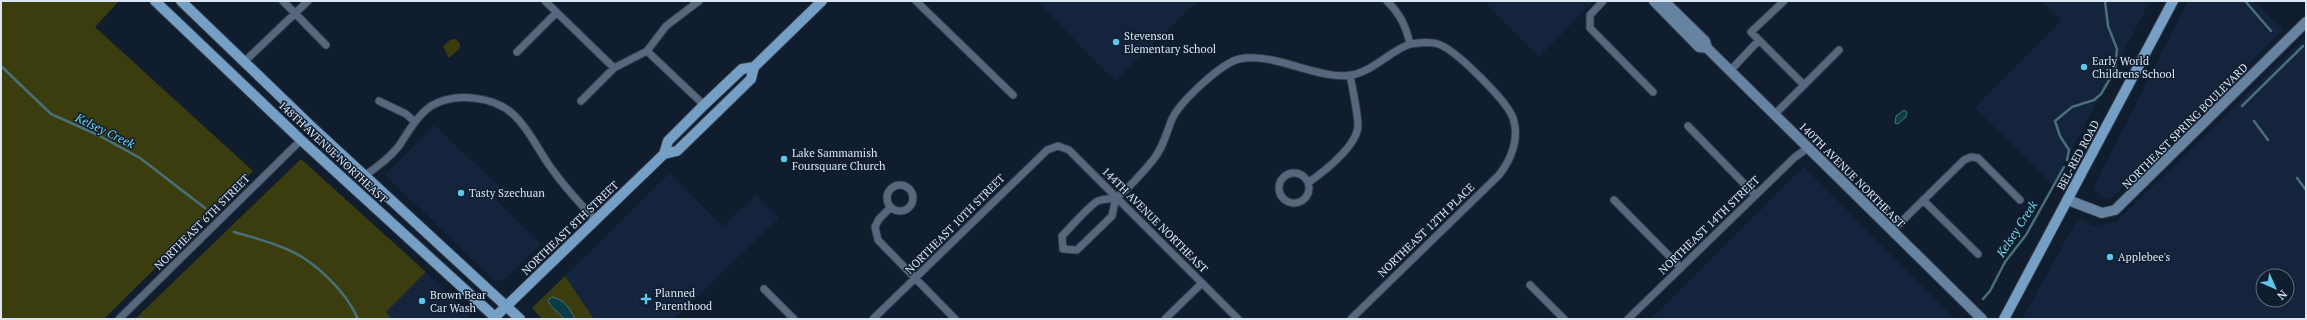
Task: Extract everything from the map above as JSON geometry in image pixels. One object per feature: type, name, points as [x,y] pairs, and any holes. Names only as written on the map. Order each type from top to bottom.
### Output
[{"type":"main road","name":"148TH AVENUE NORTHEAST","points":[[155,1],[300,140],[495,318]]},
{"type":"main road","name":"148TH AVENUE NORTHEAST","points":[[181,1],[364,176],[520,319]]},
{"type":"main road","name":"NORTHEAST 8TH STREET","points":[[664,154],[677,151],[751,80],[754,67],[822,1]]},
{"type":"main road","name":"140TH AVENUE NORTHEAST","points":[[1654,1],[1700,47],[1707,48]]},
{"type":"main road","name":"140TH AVENUE NORTHEAST","points":[[1664,1],[1705,41],[1707,48],[1982,319]]},
{"type":"main road","name":"BEL-RED ROAD","points":[[2004,319],[2173,1]]},
{"type":"main road","name":"NORTHEAST SPRING BOULEVARD","points":[[2068,200],[2102,213],[2115,210],[2306,22]]},
{"type":"main road","name":"NORTHEAST 8TH STREET","points":[[495,318],[506,305],[664,154],[668,141],[704,105],[742,69],[754,67]]},
{"type":"main road","points":[[345,180],[372,197],[376,198],[383,193]]},
{"type":"street","points":[[283,1],[326,45]]},
{"type":"street","points":[[244,62],[308,1]]},
{"type":"street","points":[[545,1],[614,68]]},
{"type":"street","points":[[581,101],[614,68],[647,51],[666,26],[699,1]]},
{"type":"street","points":[[916,1],[1013,95]]},
{"type":"street","points":[[1116,197],[1097,201],[1062,236],[1063,249],[1077,250],[1112,216],[1116,197],[1160,151],[1173,118],[1185,102],[1225,66],[1238,60],[1254,58],[1335,74],[1350,75],[1364,70],[1398,48],[1410,44],[1406,25],[1396,10],[1387,1]]},
{"type":"street","points":[[1603,1],[1592,12],[1589,21],[1594,33],[1652,92]]},
{"type":"street","points":[[1784,1],[1751,32],[1804,85]]},
{"type":"street","points":[[517,52],[556,12]]},
{"type":"street","points":[[1730,70],[1759,40]]},
{"type":"street","name":"NORTHEAST 12TH PLACE","points":[[1351,319],[1499,175],[1509,163],[1512,154],[1515,129],[1514,118],[1507,106],[1451,51],[1438,44],[1410,44]]},
{"type":"street","points":[[1774,115],[1839,50]]},
{"type":"street","points":[[647,51],[704,105]]},
{"type":"street","points":[[1309,182],[1302,174],[1287,174],[1280,181],[1280,195],[1292,203],[1302,201],[1309,193],[1309,182],[1352,144],[1358,125],[1350,75]]},
{"type":"street","points":[[364,176],[375,169],[398,147],[415,122],[432,106],[451,99],[474,97],[495,104],[513,114],[525,127],[549,165],[571,194],[596,220]]},
{"type":"street","points":[[379,101],[406,114],[415,122]]},
{"type":"street","points":[[1688,126],[1755,195]]},
{"type":"street","name":"NORTHEAST 6TH STREET","points":[[119,319],[300,140]]},
{"type":"street","name":"144TH AVENUE NORTHEAST","points":[[1053,147],[1063,146],[1069,150],[1238,319]]},
{"type":"street","name":"NORTHEAST 10TH STREET","points":[[873,319],[1040,156],[1053,147]]},
{"type":"street","name":"NORTHEAST 14TH STREET","points":[[1628,319],[1797,154],[1808,148]]},
{"type":"street","points":[[1892,231],[1964,160],[1971,157],[1978,158],[2020,200]]},
{"type":"street","points":[[1614,200],[1681,268]]},
{"type":"street","points":[[1923,200],[1978,254]]},
{"type":"street","points":[[891,207],[879,219],[874,227],[878,240],[956,319]]},
{"type":"street","points":[[1165,319],[1202,283]]},
{"type":"street","points":[[1530,284],[1564,319]]},
{"type":"street","points":[[764,289],[794,319]]},
{"type":"shaded area","points":[[1,1],[119,1],[95,27],[253,171],[104,319],[1,319]]},
{"type":"shaded area","name":"Stevenson Elementary School","points":[[1037,1],[1198,1],[1115,81]]},
{"type":"shaded area","points":[[1484,1],[1594,1],[1539,57]]},
{"type":"shaded area","points":[[2042,1],[2150,1],[2053,185],[1975,108],[2061,21]]},
{"type":"shaded area","points":[[2188,1],[2254,1],[2283,30],[2110,200],[2099,195],[2093,188]]},
{"type":"shaded area","points":[[2306,37],[2306,319],[2022,319],[2078,218],[2094,226],[2117,221]]},
{"type":"shaded area","points":[[456,39],[460,44],[459,49],[449,58],[443,46],[450,40]]},
{"type":"shaded area","points":[[1904,110],[1907,112],[1906,117],[1898,124],[1895,123],[1896,116]]},
{"type":"shaded area","points":[[434,125],[500,187],[492,196],[541,244],[505,279],[495,281],[385,175]]},
{"type":"shaded area","points":[[301,159],[426,272],[386,312],[392,319],[135,319]]},
{"type":"shaded area","points":[[1804,167],[1955,319],[1651,319],[1776,195]]},
{"type":"shaded area","points":[[670,173],[723,227],[756,195],[779,218],[674,319],[594,319],[565,276]]},
{"type":"shaded area","points":[[426,272],[469,314],[464,319],[392,319],[385,312]]},
{"type":"shaded area","points":[[565,276],[594,319],[542,319],[532,308]]},
{"type":"shaded area","points":[[552,297],[563,302],[569,308],[575,319],[564,319],[549,303],[548,300]]},
{"type":"waterway","name":"Kelsey Creek","points":[[2067,160],[2069,150],[2060,136],[2055,121],[2072,107],[2094,100],[2101,94],[2115,70],[2117,49],[2108,26],[2105,1]]},
{"type":"waterway","points":[[2245,1],[2271,31]]},
{"type":"waterway","points":[[2242,106],[2303,46]]},
{"type":"waterway","name":"Kelsey Creek","points":[[1,66],[51,114],[98,135],[140,158],[205,208]]},
{"type":"waterway","points":[[2254,121],[2268,140]]},
{"type":"waterway","name":"Kelsey Creek","points":[[1983,299],[1990,291],[2005,262],[2026,235],[2064,167]]},
{"type":"waterway","points":[[2297,178],[2306,190]]},
{"type":"waterway","name":"Kelsey Creek","points":[[234,232],[278,246],[295,253],[306,260],[337,287],[353,308],[358,319]]},
{"type":"place","name":"Stevenson Elementary School","points":[[1116,42]]},
{"type":"place","name":"Early World Childrens School","points":[[2084,67]]},
{"type":"place","name":"Lake Sammamish Foursquare Church","points":[[784,159]]},
{"type":"place","name":"Tasty Szechuan","points":[[461,193]]},
{"type":"place","name":"Applebee's","points":[[2110,257]]},
{"type":"place","name":"Planned Parenthood","points":[[646,299]]},
{"type":"place","name":"Brown Bear Car Wash","points":[[422,301]]}]
